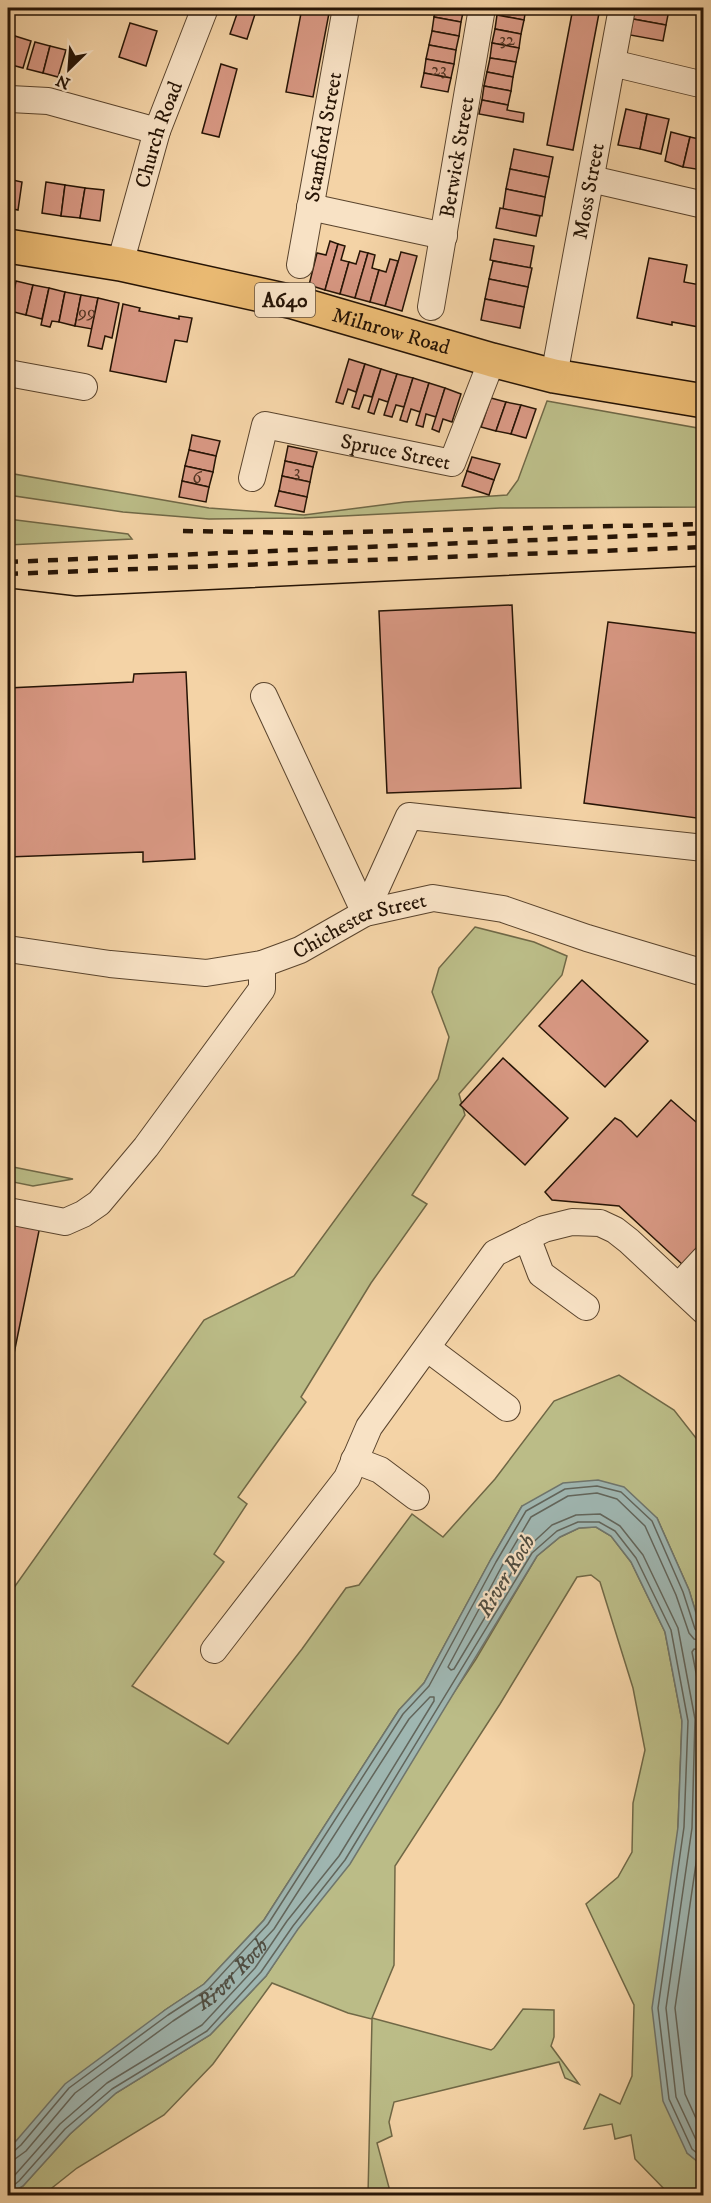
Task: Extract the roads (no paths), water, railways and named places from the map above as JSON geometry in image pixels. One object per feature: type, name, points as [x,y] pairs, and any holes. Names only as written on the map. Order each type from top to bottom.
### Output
[{"type":"main road","name":"Milnrow Road","points":[[9,252],[120,264],[293,302],[554,376],[704,401]]},
{"type":"street","name":"Church Road","points":[[120,264],[157,131],[205,8]]},
{"type":"street","name":"Stamford Street","points":[[300,265],[346,8]]},
{"type":"street","name":"Berwick Street","points":[[431,307],[482,8]]},
{"type":"street","name":"Moss Street","points":[[554,376],[622,8]]},
{"type":"street","points":[[612,63],[704,85]]},
{"type":"street","points":[[8,100],[48,101],[157,131]]},
{"type":"street","points":[[591,179],[704,205]]},
{"type":"street","points":[[310,207],[444,236]]},
{"type":"street","name":"Spruce Street","points":[[252,478],[265,425],[452,463],[492,360]]},
{"type":"street","points":[[8,373],[84,387]]},
{"type":"street","points":[[264,696],[365,913]]},
{"type":"street","points":[[365,913],[409,816],[704,848]]},
{"type":"street","name":"Chichester Street","points":[[8,948],[110,964],[206,973],[262,964],[300,950],[365,913],[433,898],[503,909],[587,938],[704,973]]},
{"type":"street","points":[[8,1211],[65,1222],[99,1203],[147,1147],[262,989],[262,964]]},
{"type":"street","points":[[214,1650],[346,1478],[369,1427],[495,1253],[544,1229],[572,1222],[600,1223],[615,1230],[629,1241],[704,1311]]},
{"type":"street","points":[[527,1237],[542,1274],[586,1307]]},
{"type":"street","points":[[679,1286],[704,1259]]},
{"type":"street","points":[[427,1348],[507,1408]]},
{"type":"street","points":[[354,1460],[380,1470],[416,1497]]},
{"type":"water","name":"River Roch","points":[[598,1480],[624,1487],[657,1518],[689,1590],[703,1636],[703,2166],[687,2153],[663,2101],[652,2008],[678,1827],[682,1721],[665,1632],[631,1562],[611,1536],[596,1527],[579,1528],[560,1537],[537,1556],[350,1864],[298,1929],[266,1976],[210,2035],[116,2093],[70,2134],[23,2186],[8,2195],[8,2148],[65,2084],[204,1984],[264,1920],[399,1710],[424,1683],[522,1506],[563,1483]]},
{"type":"tram line","points":[[8,588],[76,596],[704,566]]},
{"type":"railway","points":[[183,531],[313,533],[704,524]]},
{"type":"railway","points":[[8,562],[704,533]]},
{"type":"railway","points":[[8,574],[704,547]]}]
